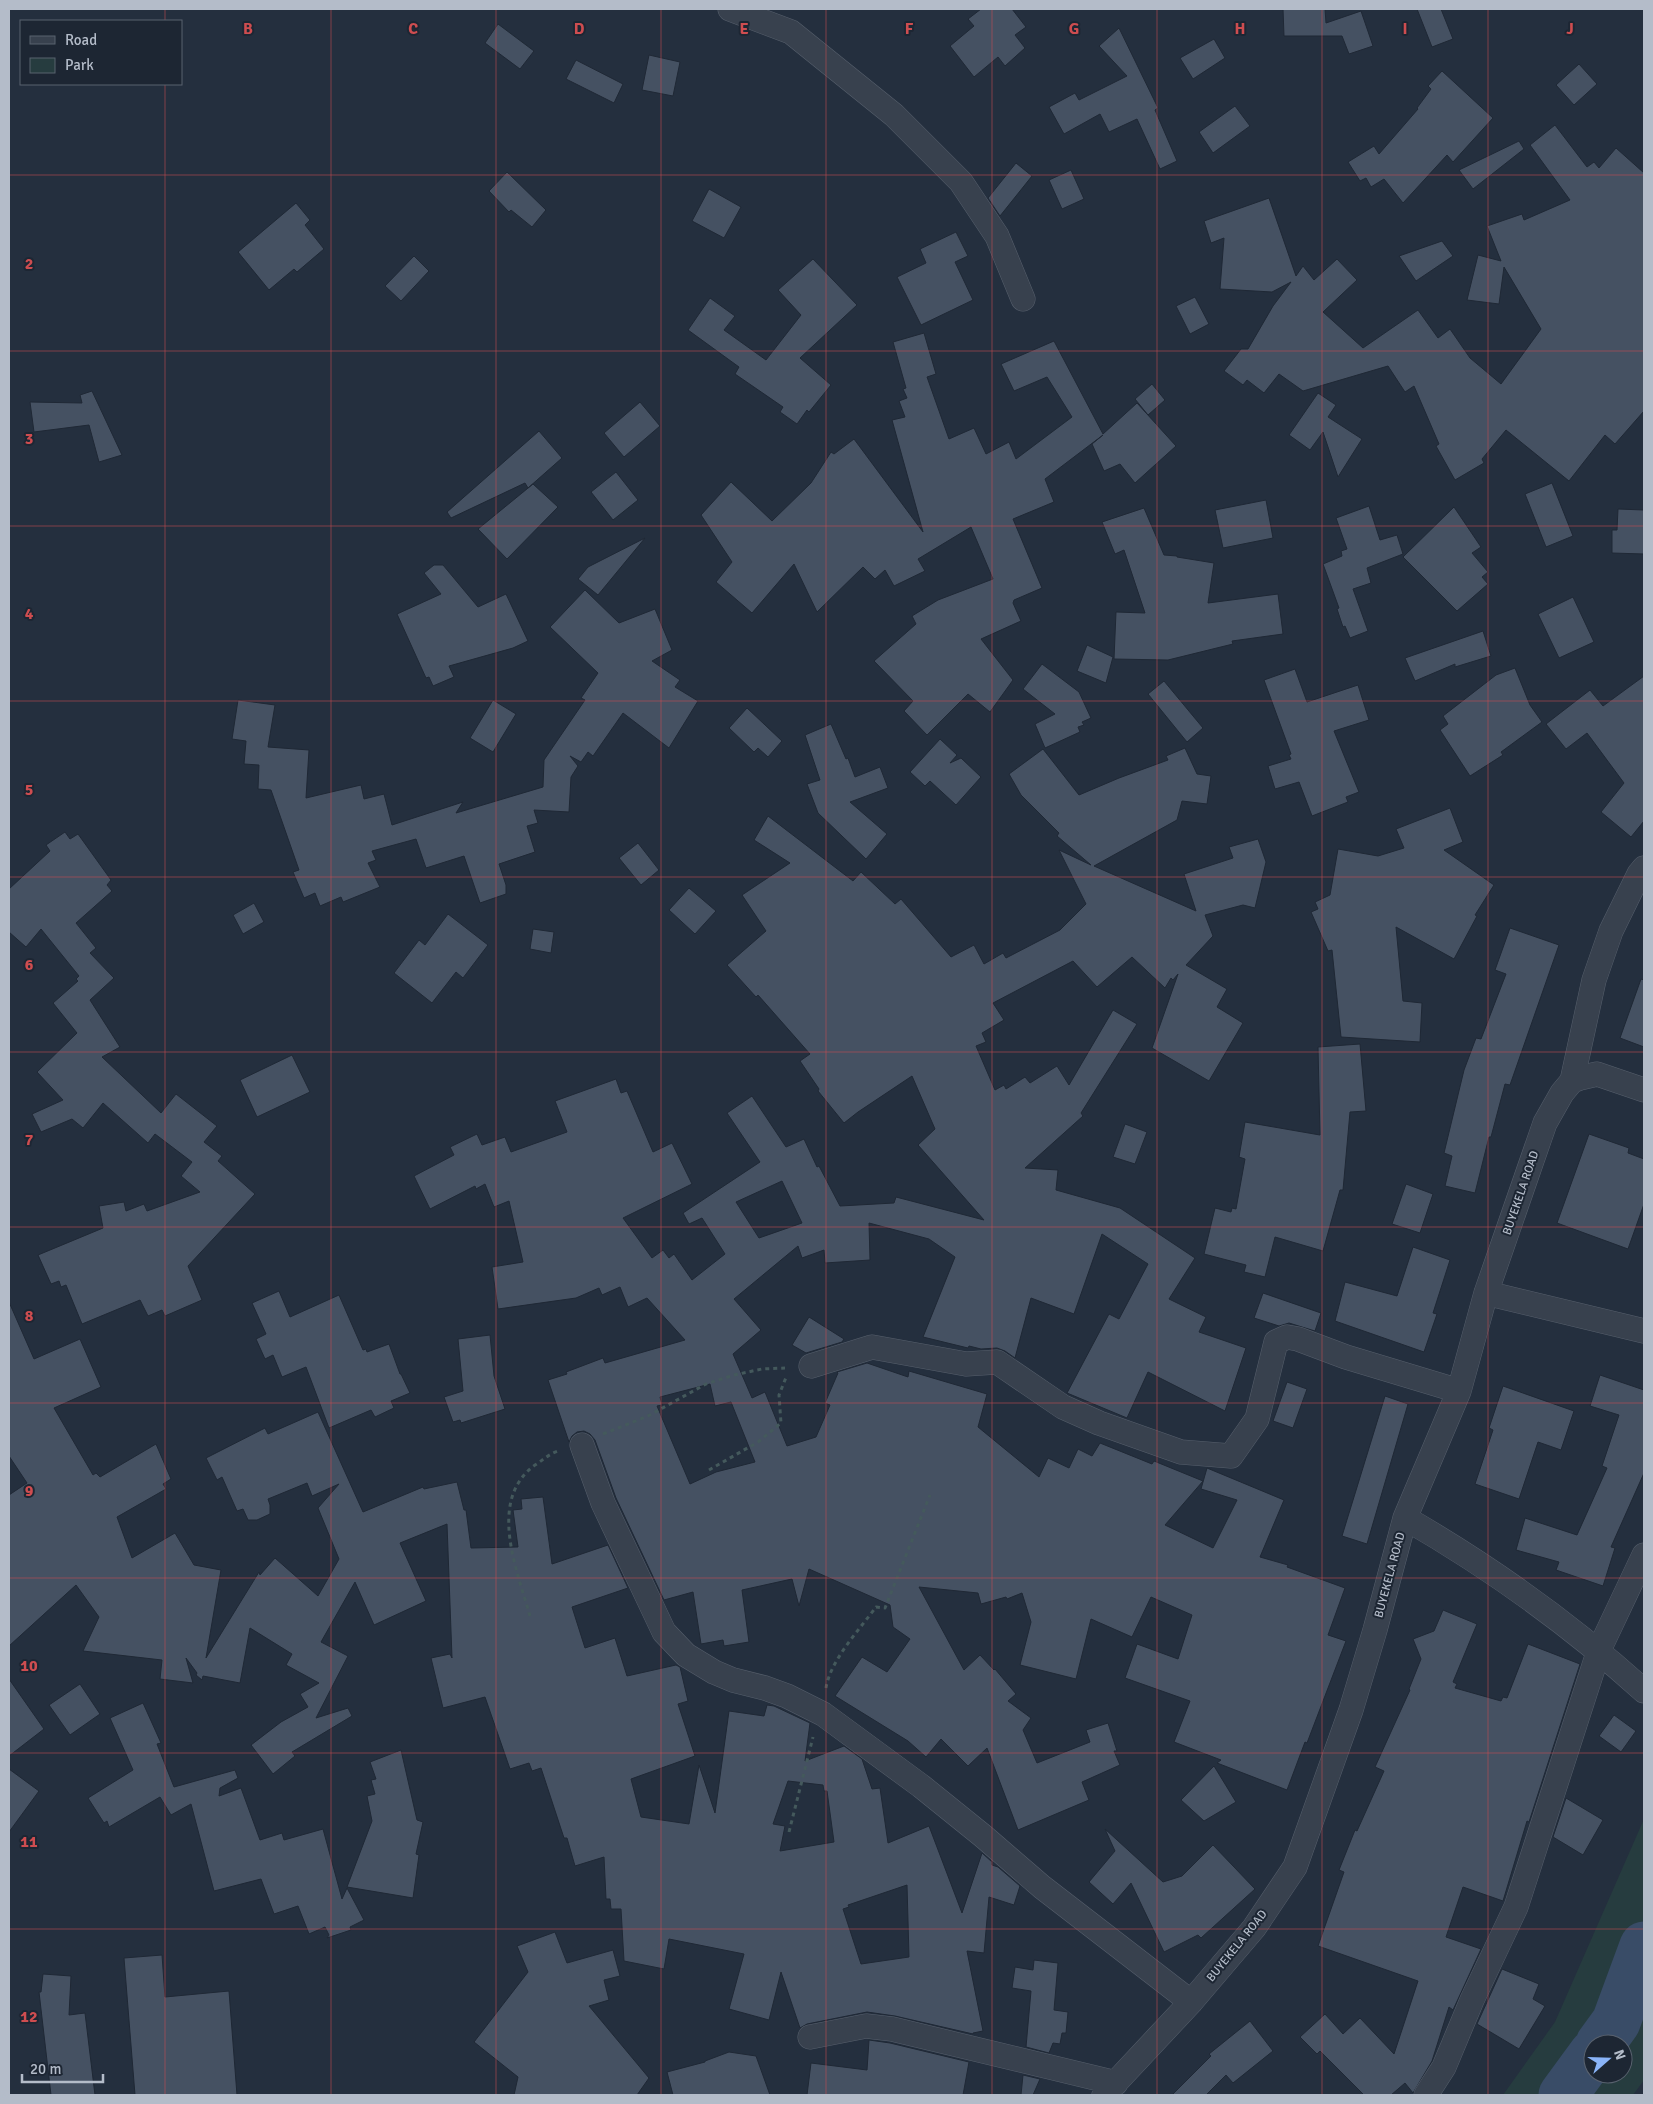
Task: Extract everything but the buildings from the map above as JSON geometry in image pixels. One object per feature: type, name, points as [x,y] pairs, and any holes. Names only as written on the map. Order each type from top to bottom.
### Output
[{"type":"street","points":[[730,9],[791,32],[894,114],[961,182],[997,236],[1023,299]]},
{"type":"street","points":[[1644,868],[1639,874],[1611,931],[1594,980],[1572,1082],[1597,1074],[1644,1090]]},
{"type":"street","name":"BUYEKELA ROAD","points":[[1110,2089],[1191,2002],[1254,1928],[1295,1867],[1351,1710],[1405,1518],[1459,1392],[1486,1293],[1545,1123],[1562,1093],[1572,1082]]},
{"type":"street","points":[[1486,1293],[1644,1331]]},
{"type":"street","points":[[811,1366],[872,1347],[966,1364],[997,1362],[1062,1407],[1099,1423],[1182,1452],[1232,1456],[1258,1419],[1276,1342],[1287,1337],[1459,1392]]},
{"type":"street","points":[[582,1445],[603,1503],[664,1632],[686,1655],[714,1672],[733,1680],[787,1696],[823,1714],[921,1786],[1042,1886],[1191,2002]]},
{"type":"street","points":[[1405,1518],[1455,1546],[1599,1650],[1644,1691]]},
{"type":"street","points":[[1426,2095],[1444,2067],[1472,2000],[1516,1906],[1599,1650],[1644,1555]]},
{"type":"street","points":[[810,2037],[866,2026],[892,2029],[1110,2089]]},
{"type":"path","points":[[530,1616],[510,1544],[510,1501],[524,1473],[551,1453],[582,1445],[585,1442],[648,1416],[706,1384],[762,1369],[790,1368],[779,1395],[781,1424],[758,1442],[709,1470]]},
{"type":"path","points":[[789,1832],[812,1740],[823,1714],[828,1676],[876,1607],[884,1608],[930,1495]]},
{"type":"green space","points":[[1644,1819],[1644,2080],[1633,2095],[1503,2095],[1555,2022]]},
{"type":"waterway","points":[[1607,2034],[1616,2022],[1644,1946]]},
{"type":"waterway","points":[[1563,2095],[1583,2068]]}]
